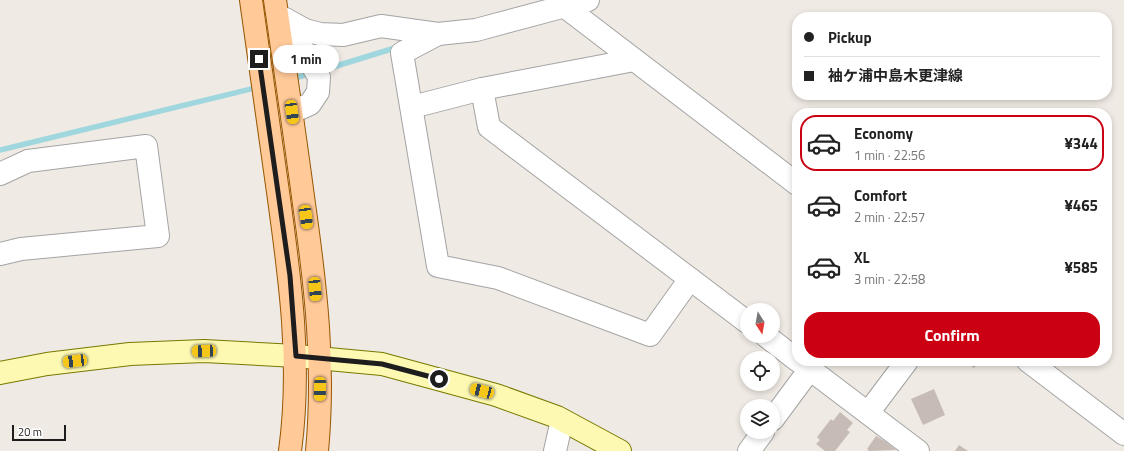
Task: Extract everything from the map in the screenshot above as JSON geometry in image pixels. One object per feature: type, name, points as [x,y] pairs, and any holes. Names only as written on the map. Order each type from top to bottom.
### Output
[{"type":"main road","points":[[251,0],[290,276],[296,356],[294,424],[290,451]]},
{"type":"main road","points":[[275,0],[281,15],[292,112],[312,261],[321,358],[320,419],[316,451]]},
{"type":"street","points":[[281,15],[306,30],[320,34],[343,35],[381,26],[438,34],[476,30],[588,0]]},
{"type":"street","points":[[564,6],[792,180]]},
{"type":"street","points":[[281,15],[319,77],[318,92],[310,104],[292,112]]},
{"type":"street","points":[[438,34],[402,53],[438,266],[498,278],[650,335],[690,279]]},
{"type":"street","points":[[412,107],[482,89],[634,60]]},
{"type":"street","points":[[482,89],[489,127],[740,317]]},
{"type":"street","points":[[0,174],[28,161],[146,146],[158,236],[21,249],[0,254]]},
{"type":"street","points":[[775,343],[792,356]]},
{"type":"street","points":[[0,373],[47,364],[130,354],[204,351],[296,356],[382,364],[496,395],[562,420],[620,451]]},
{"type":"street","points":[[780,405],[800,366]]},
{"type":"street","points":[[806,366],[918,451]]},
{"type":"street","points":[[868,413],[903,366]]},
{"type":"street","points":[[1035,366],[1124,434]]},
{"type":"street","points":[[555,451],[562,420]]},
{"type":"street","points":[[749,451],[758,439]]},
{"type":"building","points":[[934,389],[945,415],[923,425],[911,399]]},
{"type":"building","points":[[840,412],[853,423],[847,430],[850,432],[835,451],[825,451],[816,444],[820,440],[817,437],[831,419],[833,421]]},
{"type":"building","points":[[876,436],[896,450],[869,451],[867,449]]},
{"type":"building","points":[[959,445],[968,451],[955,451]]},
{"type":"waterway","points":[[320,71],[398,47]]},
{"type":"waterway","points":[[291,79],[312,73]]},
{"type":"waterway","points":[[0,150],[259,87]]},
{"type":"route","points":[[259,59],[290,276],[296,356],[382,364],[439,379]]}]
